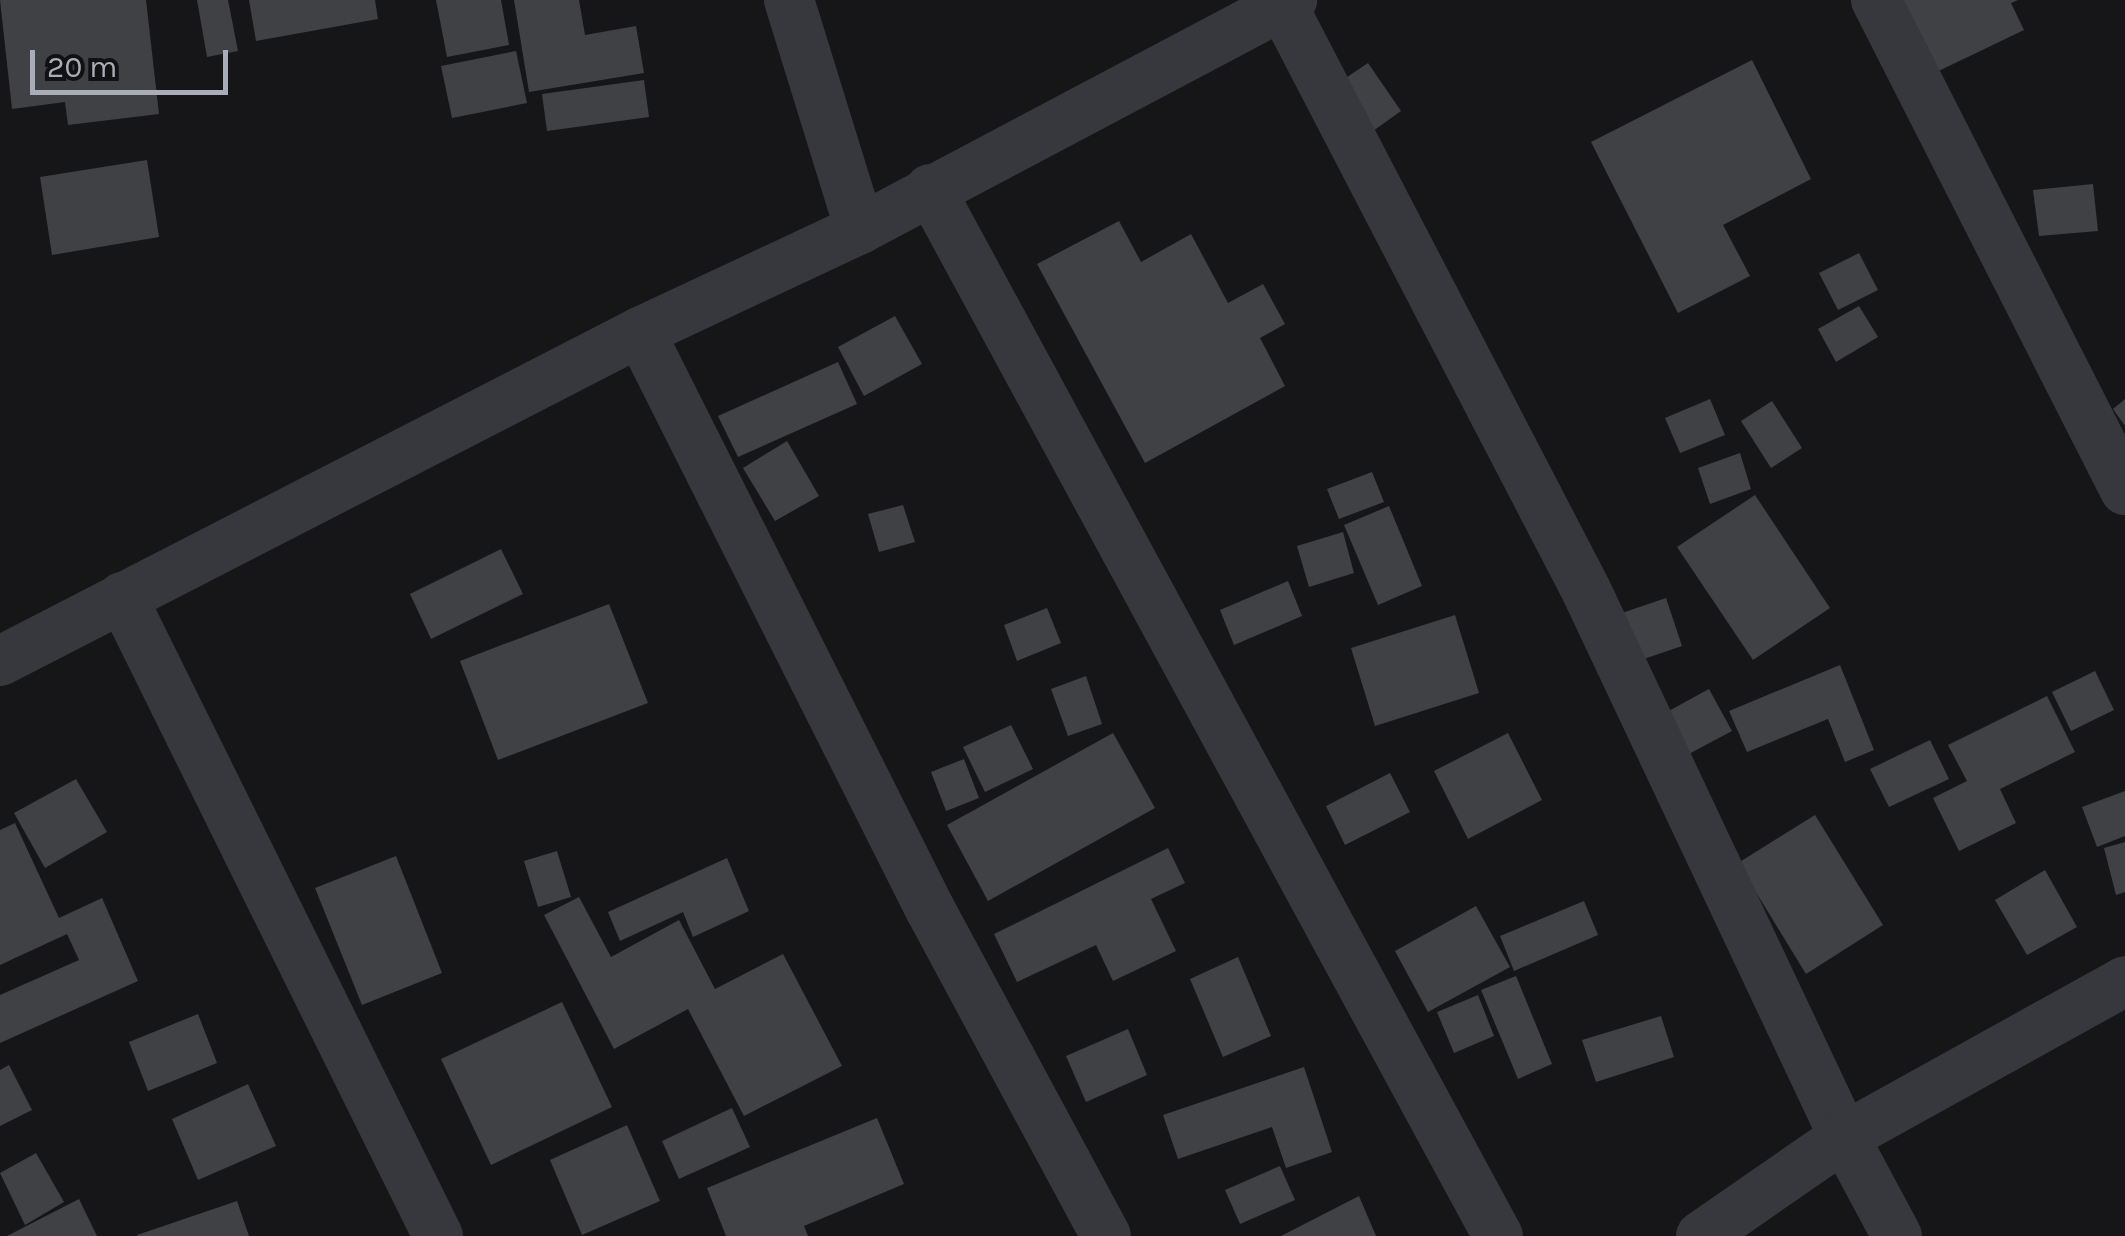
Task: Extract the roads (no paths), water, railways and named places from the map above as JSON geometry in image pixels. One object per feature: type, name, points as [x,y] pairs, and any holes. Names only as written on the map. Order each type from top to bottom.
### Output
[{"type":"street","points":[[789,0],[860,229]]},
{"type":"street","points":[[1876,0],[2125,490]]},
{"type":"street","points":[[0,660],[640,332],[860,229],[1287,3],[1586,590],[1844,1137],[1897,1236]]},
{"type":"street","points":[[930,189],[1498,1236]]},
{"type":"street","points":[[640,332],[930,909],[1106,1236]]},
{"type":"street","points":[[122,597],[438,1236]]},
{"type":"street","points":[[1701,1236],[1844,1137],[2125,981]]}]
